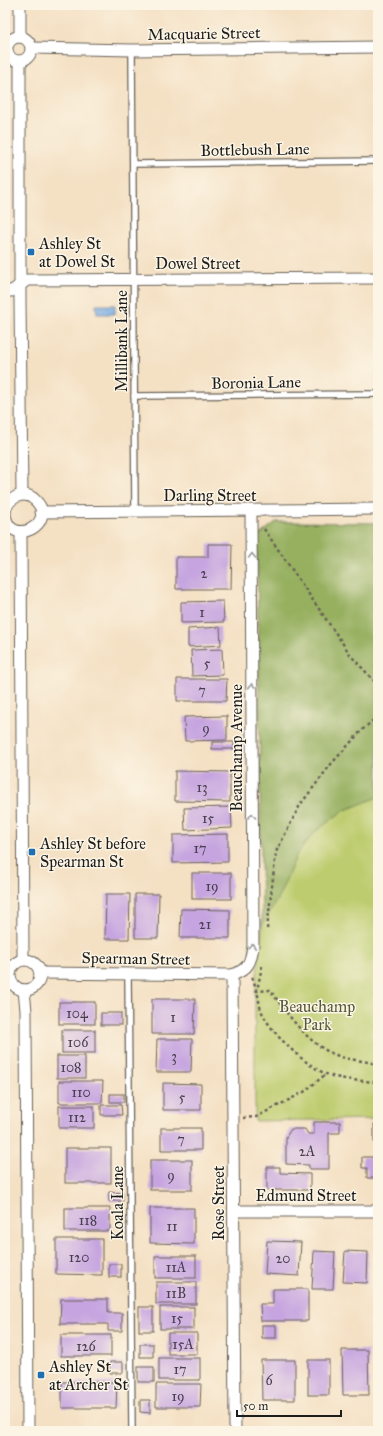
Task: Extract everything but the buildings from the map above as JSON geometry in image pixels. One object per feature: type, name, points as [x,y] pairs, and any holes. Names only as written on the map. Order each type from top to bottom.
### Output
[{"type":"street","points":[[20,5],[20,37]]},
{"type":"street","points":[[20,37],[27,41],[31,48],[29,55],[20,61],[12,59],[6,50],[10,42],[20,37]]},
{"type":"street","name":"Macquarie Street","points":[[31,48],[132,50],[378,47]]},
{"type":"street","points":[[20,61],[22,495]]},
{"type":"street","name":"Dowel Street","points":[[5,291],[12,291],[27,280],[378,278]]},
{"type":"street","points":[[22,495],[33,498],[37,502],[41,512],[41,517],[36,527],[32,530],[21,532],[10,526],[5,513],[8,503],[12,499],[22,495]]},
{"type":"street","name":"Darling Street","points":[[41,512],[378,509]]},
{"type":"street","name":"Beauchamp Avenue","points":[[247,965],[252,957],[253,946],[251,510]]},
{"type":"street","points":[[21,532],[23,959]]},
{"type":"street","points":[[23,959],[27,959],[34,963],[39,969],[40,973],[40,978],[36,985],[29,990],[20,989],[14,985],[7,975],[12,966],[23,959]]},
{"type":"street","points":[[232,975],[242,972],[247,965]]},
{"type":"street","name":"Spearman Street","points":[[40,973],[232,975]]},
{"type":"street","name":"Rose Street","points":[[232,975],[235,1431]]},
{"type":"street","points":[[24,990],[26,1010],[28,1431]]},
{"type":"street","name":"Edmund Street","points":[[234,1211],[378,1211]]},
{"type":"lane","name":"Millibank Lane","points":[[132,50],[135,511]]},
{"type":"lane","name":"Bottlebush Lane","points":[[133,164],[378,161]]},
{"type":"lane","name":"Boronia Lane","points":[[134,396],[378,394]]},
{"type":"lane","name":"Koala Lane","points":[[128,974],[132,1431]]},
{"type":"path","points":[[251,510],[352,657],[378,685]]},
{"type":"path","points":[[266,936],[276,852],[300,805],[337,757],[362,730],[378,716]]},
{"type":"path","points":[[257,991],[262,964]]},
{"type":"path","points":[[247,965],[257,991],[261,1010],[278,1036],[299,1056],[326,1074],[356,1080],[378,1082]]},
{"type":"path","points":[[257,991],[270,990],[287,1013],[319,1047],[336,1056],[372,1063],[378,1062]]},
{"type":"path","points":[[233,1118],[256,1117],[304,1092],[326,1074]]},
{"type":"green space","name":"Beauchamp Park","points":[[276,522],[378,523],[378,1119],[255,1121],[255,993],[262,926],[257,537]]},
{"type":"green space","points":[[276,522],[378,523],[378,797],[343,811],[315,832],[297,854],[279,896],[262,926],[257,537]]},
{"type":"water","points":[[96,305],[115,305],[115,314],[97,314]]},
{"type":"place","name":"Ashley St at Dowel St","points":[[31,252]]},
{"type":"place","name":"Ashley St before Spearman St","points":[[32,852]]},
{"type":"place","name":"Ashley St at Archer St","points":[[41,1375]]}]
